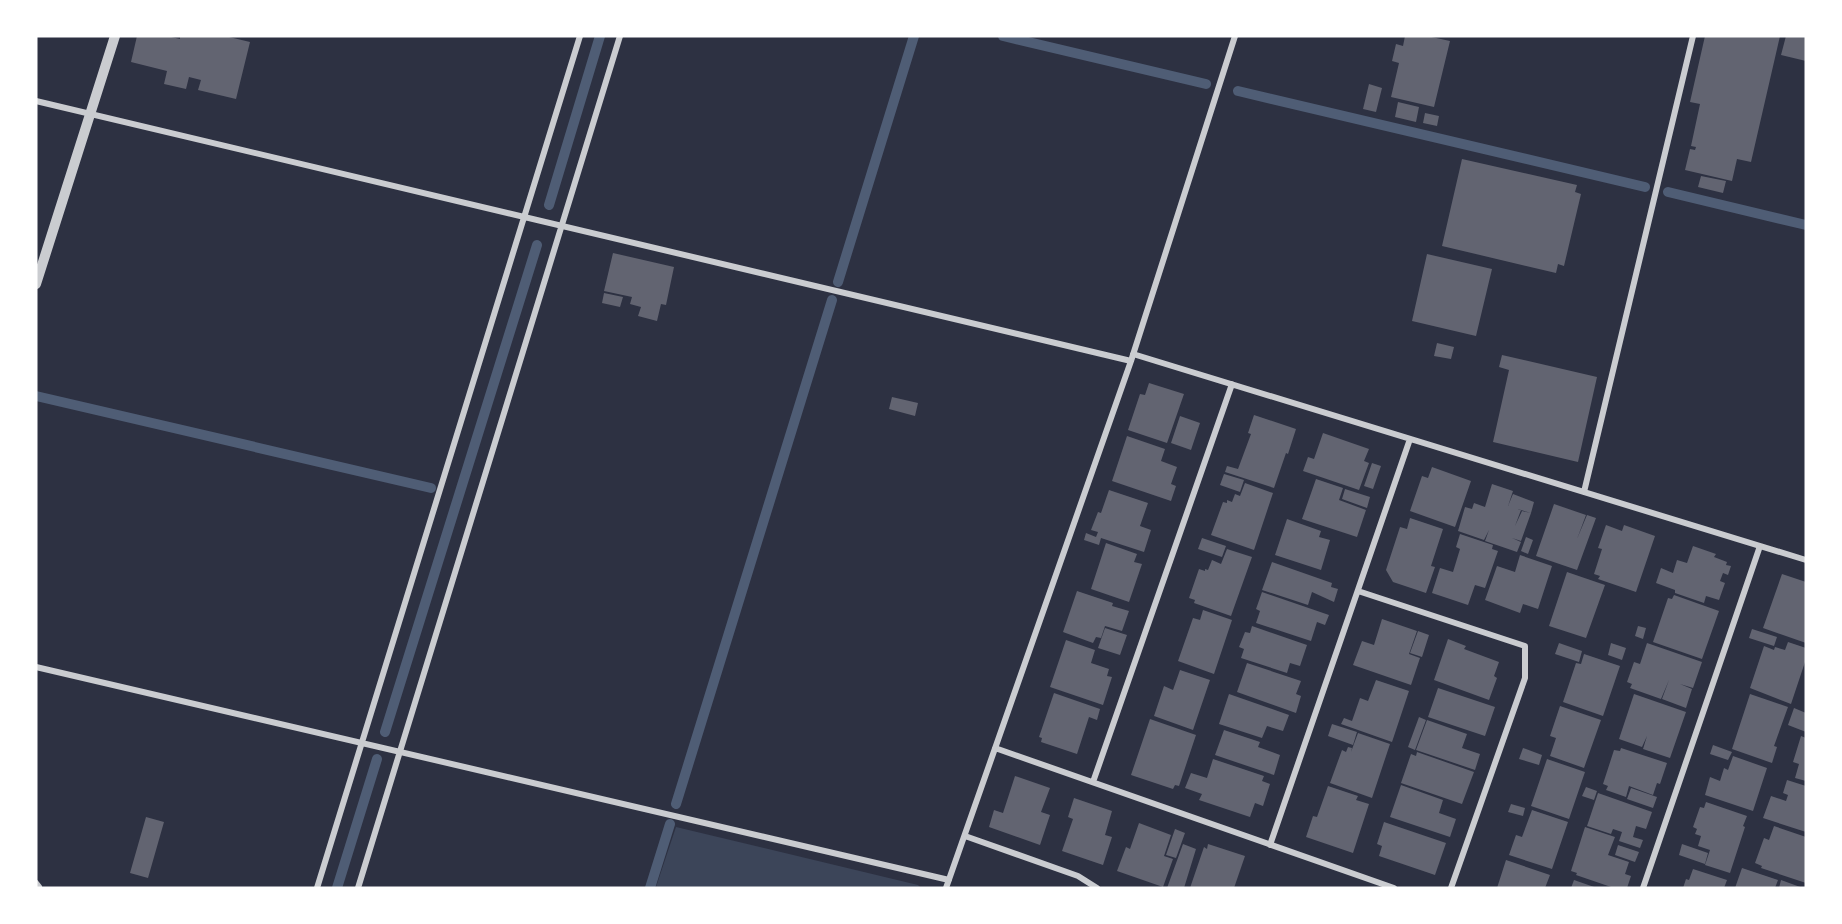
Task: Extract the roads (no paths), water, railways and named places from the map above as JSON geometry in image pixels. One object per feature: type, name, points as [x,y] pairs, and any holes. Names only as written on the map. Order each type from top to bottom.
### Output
[{"type":"street","points":[[36,284],[115,36]]},
{"type":"street","points":[[317,888],[580,36]]},
{"type":"street","points":[[358,888],[620,36]]},
{"type":"street","points":[[946,888],[1131,362],[1235,36]]},
{"type":"street","points":[[1584,492],[1693,36]]},
{"type":"street","points":[[36,100],[1131,362]]},
{"type":"street","points":[[1133,354],[1806,560]]},
{"type":"street","points":[[1093,782],[1232,384]]},
{"type":"street","points":[[1270,844],[1410,439]]},
{"type":"street","points":[[1643,888],[1760,546]]},
{"type":"street","points":[[1358,591],[1525,646],[1525,678],[1451,888]]},
{"type":"street","points":[[36,667],[949,880]]},
{"type":"street","points":[[995,748],[1394,888]]},
{"type":"street","points":[[965,836],[1078,876],[1097,888]]},
{"type":"waterway","points":[[549,205],[600,36]]},
{"type":"waterway","points":[[838,282],[914,36]]},
{"type":"waterway","points":[[1003,36],[1206,84]]},
{"type":"waterway","points":[[1238,91],[1645,187]]},
{"type":"waterway","points":[[1668,192],[1806,225]]},
{"type":"waterway","points":[[385,732],[537,245]]},
{"type":"waterway","points":[[676,804],[832,300]]},
{"type":"waterway","points":[[36,396],[431,488]]},
{"type":"waterway","points":[[337,888],[377,759]]},
{"type":"waterway","points":[[650,888],[670,824]]}]
